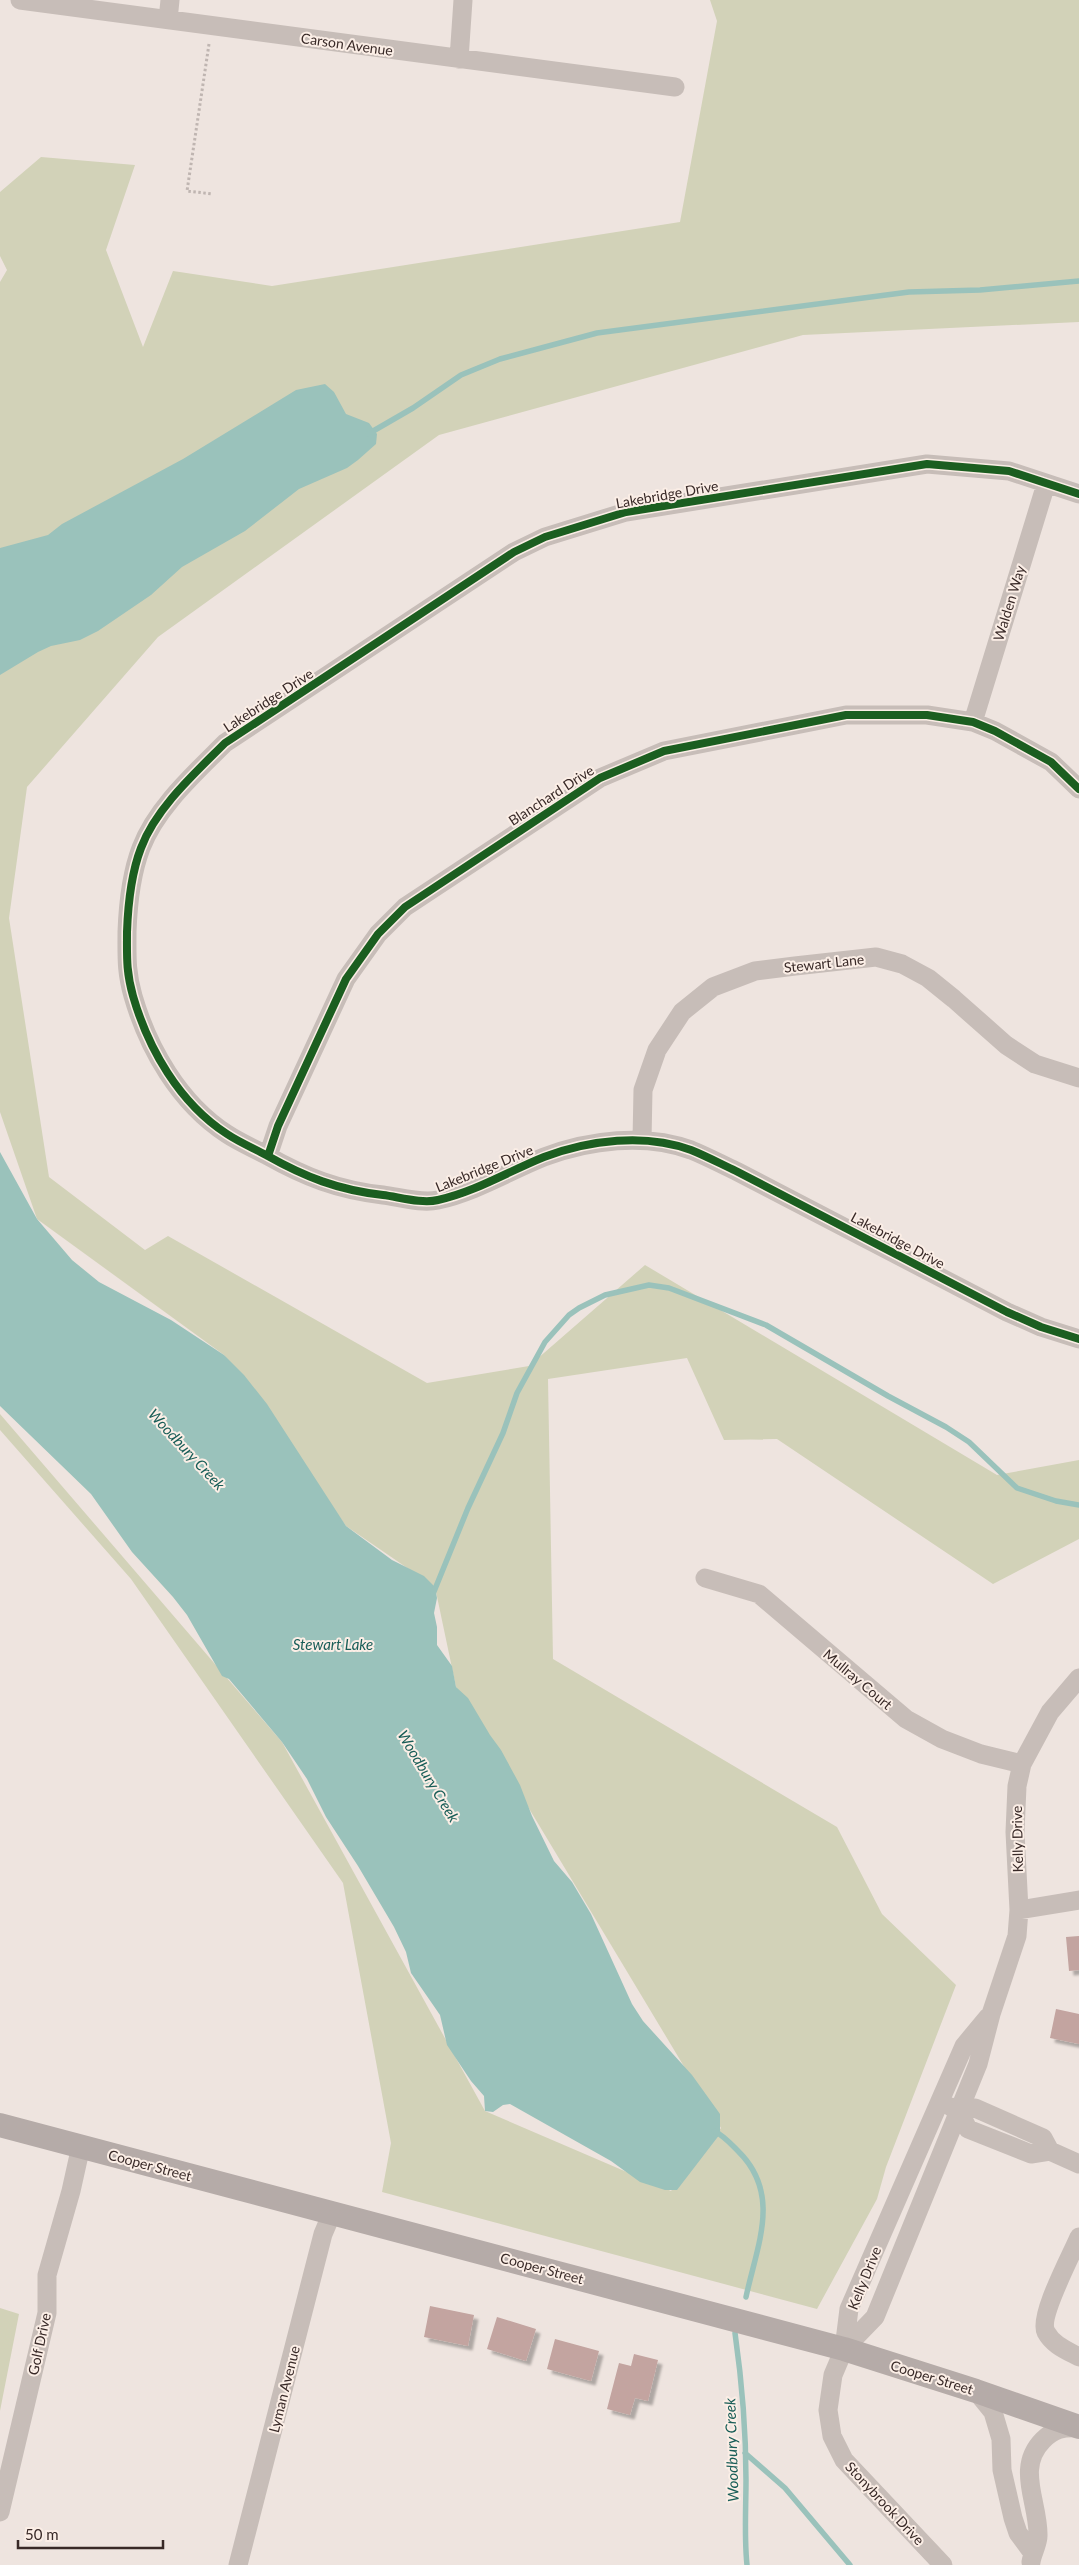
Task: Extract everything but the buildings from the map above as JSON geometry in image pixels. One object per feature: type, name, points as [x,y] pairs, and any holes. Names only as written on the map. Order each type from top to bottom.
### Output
[{"type":"main road","name":"Cooper Street","points":[[0,2125],[720,2315],[844,2350],[976,2391],[1079,2428]]},
{"type":"street","name":"Carson Avenue","points":[[20,0],[675,87]]},
{"type":"street","points":[[168,20],[170,0]]},
{"type":"street","points":[[459,59],[463,0]]},
{"type":"street","name":"Lakebridge Drive","points":[[1079,494],[1009,471],[927,464],[626,512],[545,537],[514,552],[225,743],[188,780],[167,806],[142,846],[135,870],[128,916],[126,972],[140,1020],[156,1054],[190,1103],[225,1133],[312,1180],[358,1192],[435,1201],[501,1178],[544,1157],[587,1144],[642,1140],[691,1150],[825,1216],[1007,1312],[1042,1328],[1079,1340]]},
{"type":"street","name":"Walden Way","points":[[973,722],[1046,484]]},
{"type":"street","name":"Blanchard Drive","points":[[268,1156],[278,1126],[346,979],[378,934],[405,907],[600,778],[664,751],[846,715],[927,715],[973,722],[995,731],[1051,762],[1079,789]]},
{"type":"street","name":"Stewart Lane","points":[[642,1140],[643,1090],[656,1050],[682,1012],[713,987],[755,971],[876,957],[902,964],[941,988],[1013,1050],[1036,1064],[1079,1078]]},
{"type":"street","name":"Mullray Court","points":[[705,1578],[759,1594],[906,1719],[942,1739],[981,1754],[1022,1764]]},
{"type":"street","name":"Kelly Drive","points":[[844,2350],[875,2317],[978,2064],[991,2014],[1017,1936],[1019,1910],[1015,1832],[1017,1786],[1022,1764],[1050,1712],[1079,1678]]},
{"type":"street","points":[[1019,1910],[1079,1900]]},
{"type":"street","name":"Kelly Drive","points":[[844,2350],[849,2309],[939,2102],[964,2046],[991,2014]]},
{"type":"street","points":[[939,2102],[959,2111],[968,2129],[1030,2154],[1050,2151],[1079,2164]]},
{"type":"street","name":"Golf Drive","points":[[0,2512],[48,2313],[47,2276],[71,2192],[81,2146]]},
{"type":"street","name":"Lyman Avenue","points":[[238,2565],[323,2234],[332,2213]]},
{"type":"street","points":[[1079,2237],[1046,2314],[1044,2330],[1053,2343],[1079,2358]]},
{"type":"street","name":"Stonybrook Drive","points":[[844,2350],[833,2375],[828,2410],[836,2444],[844,2460],[943,2565]]},
{"type":"street","points":[[976,2391],[993,2412],[1000,2439],[1002,2470],[1013,2518],[1018,2534],[1031,2559]]},
{"type":"street","points":[[1031,2559],[1038,2538],[1028,2474],[1032,2454],[1054,2430],[1066,2427],[1079,2428]]},
{"type":"path","points":[[212,26],[187,191],[213,194]]},
{"type":"green space","points":[[710,0],[1079,0],[1079,322],[803,335],[439,435],[158,637],[27,787],[9,918],[49,1177],[145,1250],[168,1236],[427,1383],[529,1366],[645,1265],[997,1475],[1079,1460],[1079,1539],[993,1584],[777,1439],[724,1440],[687,1358],[548,1379],[553,1659],[837,1827],[882,1914],[956,1985],[886,2167],[877,2199],[817,2309],[382,2192],[391,2143],[343,1883],[131,1579],[0,1430],[0,1414],[282,1742],[485,2111],[671,2191],[721,2128],[456,1687],[435,1587],[346,1526],[224,1355],[37,1219],[0,1112],[0,282],[7,270],[0,256],[0,192],[41,157],[135,165],[106,250],[143,347],[173,271],[272,286],[680,222],[717,21]]},
{"type":"green space","points":[[0,2308],[19,2314],[0,2411]]},
{"type":"water","points":[[325,384],[334,392],[346,414],[369,423],[377,434],[376,444],[347,468],[299,489],[245,531],[182,567],[151,595],[98,631],[80,640],[51,646],[0,675],[0,548],[48,535],[62,524],[183,459],[296,390]]},
{"type":"water","name":"Stewart Lake","points":[[0,1152],[37,1219],[72,1260],[99,1282],[171,1320],[224,1355],[244,1375],[267,1404],[346,1526],[392,1560],[424,1576],[435,1587],[437,1598],[434,1613],[437,1627],[437,1645],[452,1666],[456,1687],[468,1698],[501,1750],[520,1785],[532,1816],[554,1861],[572,1882],[591,1914],[632,2004],[643,2021],[692,2075],[720,2114],[720,2134],[677,2190],[665,2190],[640,2182],[611,2161],[510,2104],[503,2105],[493,2112],[485,2111],[484,2096],[471,2081],[447,2045],[440,2015],[411,1973],[406,1952],[394,1927],[326,1817],[307,1779],[282,1742],[229,1679],[222,1676],[187,1615],[132,1552],[91,1494],[0,1406]]},
{"type":"waterway","points":[[368,434],[413,408],[461,375],[500,359],[597,333],[909,292],[980,290],[1079,281]]},
{"type":"waterway","points":[[433,1594],[468,1508],[503,1433],[517,1393],[545,1342],[569,1315],[579,1308],[605,1295],[649,1285],[669,1288],[766,1325],[888,1396],[946,1427],[969,1442],[1017,1488],[1056,1501],[1079,1505]]},
{"type":"waterway","name":"Woodbury Creek","points":[[714,2131],[738,2151],[751,2167],[759,2185],[763,2202],[763,2221],[760,2239],[746,2297]]},
{"type":"waterway","name":"Woodbury Creek","points":[[735,2333],[742,2388],[744,2425],[747,2565]]},
{"type":"waterway","points":[[745,2453],[785,2488],[850,2565]]},
{"type":"cycle path","points":[[1079,494],[1009,471],[927,464],[626,512],[545,537],[514,552],[225,743],[177,792],[156,819],[148,833],[141,848],[132,879],[127,932],[129,979],[139,1016],[157,1054],[180,1090],[194,1107],[227,1134],[308,1176],[351,1190],[411,1200],[432,1201],[465,1192],[544,1157],[579,1146],[636,1140],[673,1145],[697,1152],[736,1171],[1007,1312],[1041,1327],[1079,1339]]},
{"type":"cycle path","points":[[268,1156],[278,1126],[346,979],[378,934],[405,907],[600,778],[664,751],[846,715],[927,715],[973,722],[995,731],[1051,762],[1079,789]]}]
